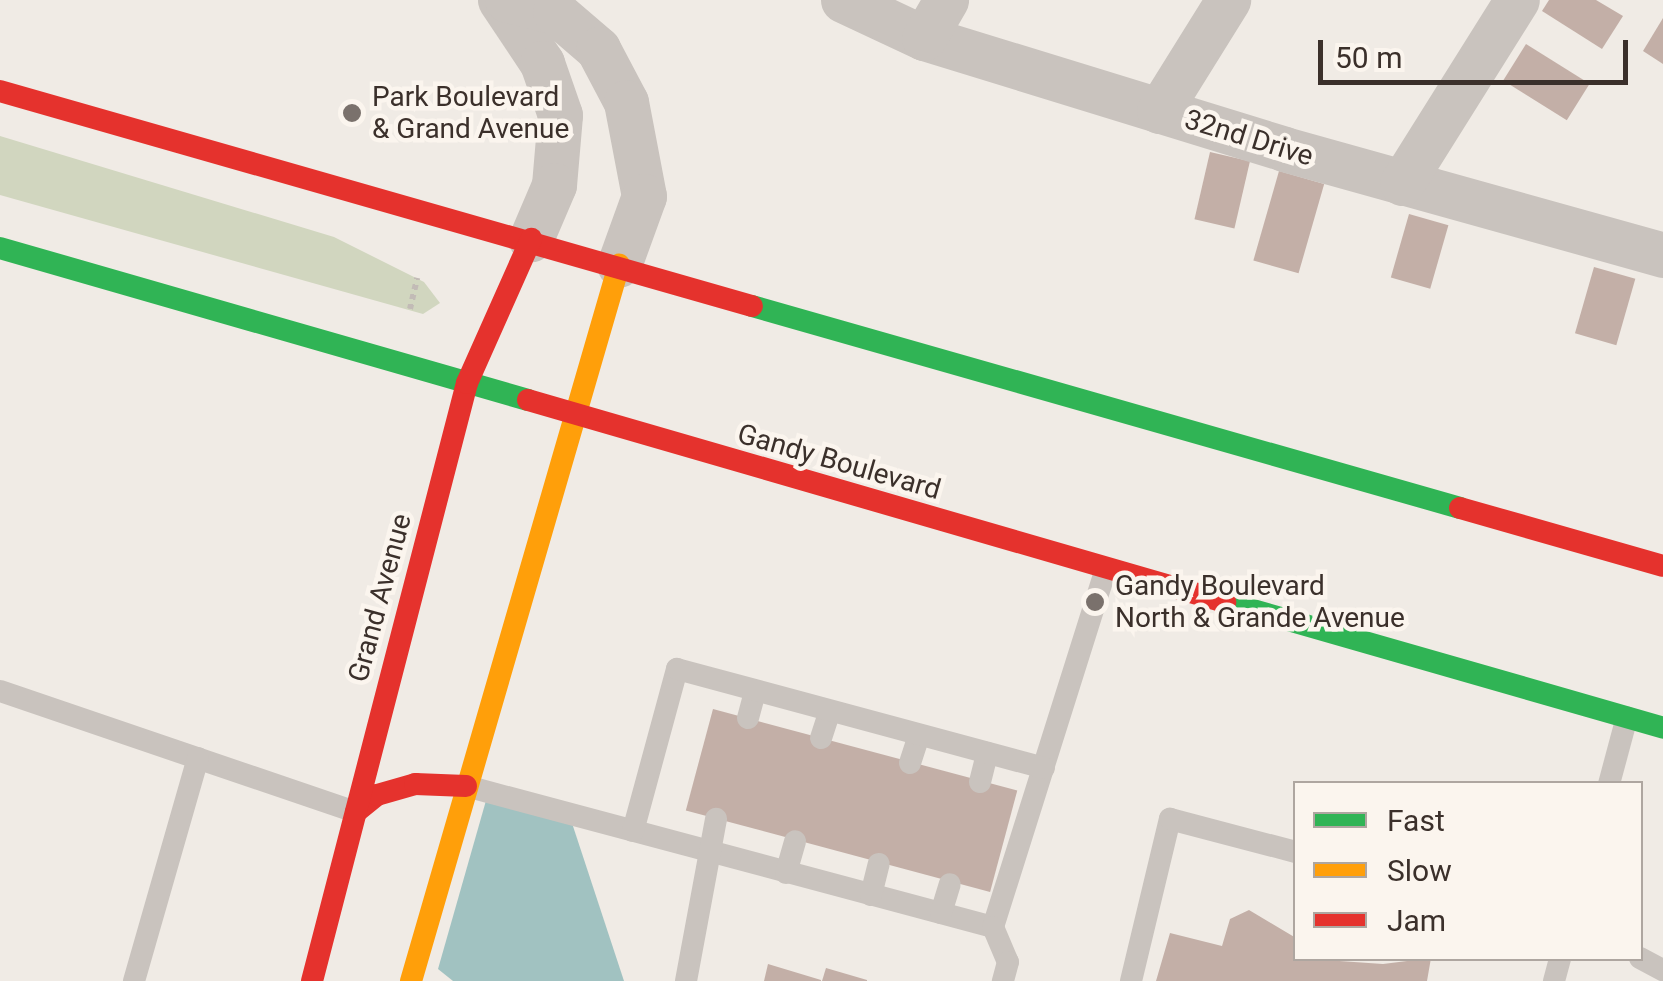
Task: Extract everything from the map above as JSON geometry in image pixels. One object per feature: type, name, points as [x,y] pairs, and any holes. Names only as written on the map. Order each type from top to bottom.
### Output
[{"type":"main road","points":[[0,91],[1663,566]]},
{"type":"main road","name":"Grand Avenue","points":[[312,981],[467,383],[531,240]]},
{"type":"main road","name":"Gandy Boulevard","points":[[0,248],[467,383],[570,417],[1663,728]]},
{"type":"main road","points":[[411,981],[570,417],[620,265]]},
{"type":"main road","points":[[356,812],[377,794],[414,784],[466,786]]},
{"type":"street","points":[[504,0],[542,62],[560,116],[554,185],[531,240]]},
{"type":"street","points":[[504,0],[555,12],[598,49],[626,102],[644,196],[620,265]]},
{"type":"street","name":"32nd Drive","points":[[843,0],[935,19],[1159,111],[1402,182],[1659,246]]},
{"type":"street","points":[[1159,111],[1228,0]]},
{"type":"street","points":[[1402,182],[1516,0]]},
{"type":"lane","points":[[1003,981],[1008,962],[993,926],[1106,568]]},
{"type":"lane","points":[[633,831],[677,669],[1044,768]]},
{"type":"lane","points":[[748,718],[755,690]]},
{"type":"lane","points":[[0,691],[356,812]]},
{"type":"lane","points":[[821,738],[830,711]]},
{"type":"lane","points":[[1610,781],[1627,718]]},
{"type":"lane","points":[[910,763],[918,735]]},
{"type":"lane","points":[[980,782],[987,753]]},
{"type":"lane","points":[[134,981],[198,758]]},
{"type":"lane","points":[[466,786],[993,926]]},
{"type":"lane","points":[[1131,981],[1170,819],[1293,851]]},
{"type":"lane","points":[[686,981],[716,820]]},
{"type":"lane","points":[[786,874],[795,841]]},
{"type":"lane","points":[[871,895],[879,864]]},
{"type":"lane","points":[[941,914],[950,884]]},
{"type":"path","points":[[410,309],[417,278]]},
{"type":"green space","points":[[0,136],[334,237],[424,282],[440,303],[423,314],[0,195]]},
{"type":"water","points":[[489,790],[568,811],[624,981],[453,981],[438,969]]},
{"type":"building","points":[[1549,0],[1596,0],[1623,16],[1602,49],[1542,11]]},
{"type":"building","points":[[1663,18],[1663,64],[1643,51]]},
{"type":"building","points":[[1526,44],[1590,84],[1567,120],[1503,80]]},
{"type":"building","points":[[1210,152],[1250,161],[1234,228],[1194,219]]},
{"type":"building","points":[[1279,171],[1324,184],[1299,273],[1253,260]]},
{"type":"building","points":[[1409,214],[1448,225],[1430,289],[1391,277]]},
{"type":"building","points":[[1594,267],[1635,279],[1616,345],[1575,333]]},
{"type":"building","points":[[713,709],[1017,791],[990,892],[686,810]]},
{"type":"building","points":[[1249,910],[1293,936],[1293,961],[1430,961],[1427,981],[1156,981],[1170,933],[1222,946],[1230,919]]},
{"type":"building","points":[[768,964],[821,980],[821,981],[764,981]]},
{"type":"building","points":[[826,968],[867,980],[867,981],[822,981]]},
{"type":"traffic: fast","points":[[0,248],[528,400]]},
{"type":"traffic: fast","points":[[752,306],[1460,508]]},
{"type":"traffic: fast","points":[[1225,602],[1663,728]]},
{"type":"traffic: slow","points":[[411,981],[619,265]]},
{"type":"traffic: jam","points":[[0,91],[752,306]]},
{"type":"traffic: jam","points":[[312,981],[467,383],[531,239]]},
{"type":"traffic: jam","points":[[528,400],[1225,602]]},
{"type":"traffic: jam","points":[[1460,508],[1663,566]]},
{"type":"traffic: jam","points":[[356,812],[377,795],[415,784],[466,786]]},
{"type":"place","name":"Park Boulevard & Grand Avenue","points":[[352,113]]},
{"type":"place","name":"Gandy Boulevard North & Grande Avenue","points":[[1095,602]]}]
